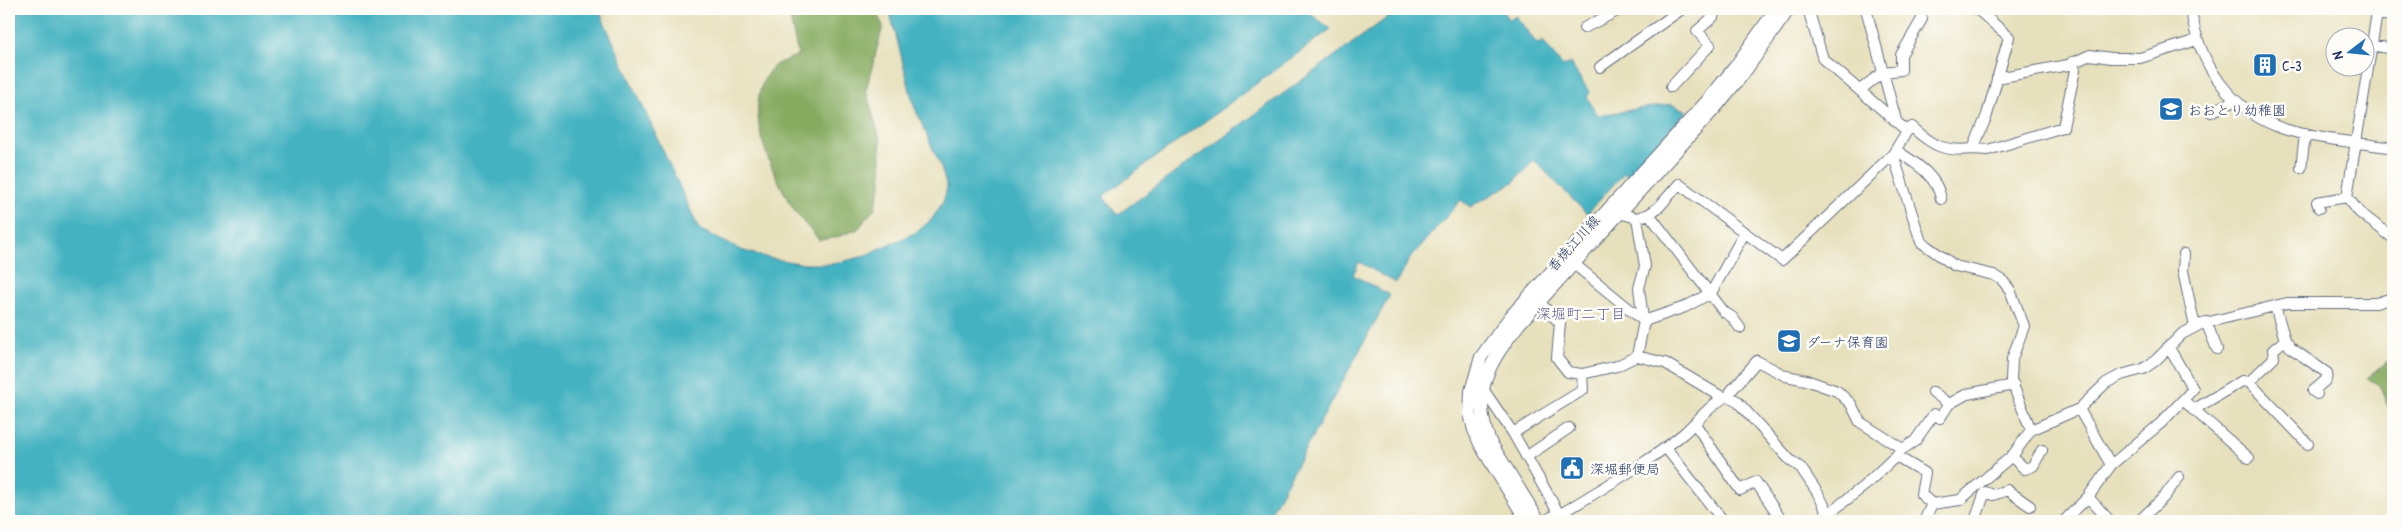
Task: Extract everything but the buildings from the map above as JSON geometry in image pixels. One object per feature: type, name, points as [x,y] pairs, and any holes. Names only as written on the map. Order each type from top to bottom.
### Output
[{"type":"main road","name":"香焼江川線","points":[[1712,104],[1735,67],[1776,9]]},
{"type":"main road","name":"香焼江川線","points":[[1527,521],[1480,446],[1479,429],[1483,389],[1481,357],[1510,317],[1712,104],[1744,74],[1789,9]]},
{"type":"main road","name":"香焼江川線","points":[[1539,521],[1490,442],[1479,429],[1470,406],[1471,391],[1481,373],[1504,344],[1619,213],[1672,148]]},
{"type":"street","points":[[1584,28],[1621,9]]},
{"type":"street","points":[[1600,67],[1682,9]]},
{"type":"street","points":[[1671,87],[1710,45],[1697,31],[1713,17],[1715,9]]},
{"type":"street","points":[[1808,9],[1823,59],[1907,131]]},
{"type":"street","points":[[1866,9],[1896,120]]},
{"type":"street","points":[[1973,149],[1987,115],[2009,37],[1977,9]]},
{"type":"street","points":[[2191,9],[2197,40],[2216,80],[2236,100],[2266,120],[2283,128],[2305,134],[2393,148]]},
{"type":"street","points":[[2372,28],[2374,11],[2393,17]]},
{"type":"street","points":[[1860,90],[1883,72],[1901,70],[1901,55],[1922,20]]},
{"type":"street","points":[[1997,78],[2072,62],[2090,55],[2111,58],[2140,58],[2197,40]]},
{"type":"street","points":[[2374,46],[2393,49]]},
{"type":"street","points":[[1619,213],[1637,218],[1649,214],[1659,207],[1679,184],[1782,260],[1894,152],[1907,131],[1912,127],[1937,147],[1961,150],[1988,150],[2063,127],[2075,70],[2072,62]]},
{"type":"street","points":[[2366,78],[2347,197],[2359,212],[2393,238]]},
{"type":"street","points":[[2211,112],[2236,100]]},
{"type":"street","points":[[2302,168],[2305,134]]},
{"type":"street","points":[[1894,152],[1929,173],[1942,199]]},
{"type":"street","points":[[1894,152],[1921,242],[1955,266],[1994,275],[2002,280],[2010,290],[2024,326],[2011,367],[2011,380],[2031,430]]},
{"type":"street","points":[[2319,208],[2317,202],[2347,197]]},
{"type":"street","points":[[1649,214],[1724,312],[1732,317],[1740,328]]},
{"type":"street","points":[[1637,218],[1645,266],[1640,288],[1644,320],[1638,356]]},
{"type":"street","points":[[1574,264],[1634,314],[1644,320],[1685,307],[1711,293],[1745,232]]},
{"type":"street","points":[[2184,254],[2183,271],[2195,327]]},
{"type":"street","points":[[1932,504],[1960,500],[2011,456],[2031,430],[2079,409],[2106,383],[2121,375],[2143,369],[2155,361],[2182,334],[2206,322],[2287,303],[2376,303],[2393,296]]},
{"type":"street","points":[[1540,302],[1560,323],[1556,358],[1568,372],[1582,374],[1617,366],[1638,356],[1665,363],[1725,397],[1738,401],[1790,460],[1801,468],[1824,503],[1829,518],[1915,440],[1934,414],[1940,418],[1949,404],[1967,394],[2014,385]]},
{"type":"street","points":[[2275,306],[2285,340],[2291,348],[2326,373],[2326,380],[2313,390],[2317,394]]},
{"type":"street","points":[[2206,322],[2218,349]]},
{"type":"street","points":[[2249,382],[2274,358],[2273,350],[2285,340]]},
{"type":"street","points":[[2064,521],[2088,498],[2111,465],[2160,423],[2192,389],[2168,346]]},
{"type":"street","points":[[1546,521],[1561,517],[1561,514],[1666,448],[1725,397],[1757,361],[1786,376],[1831,388],[1851,404],[1860,422],[1925,473],[1921,494],[1932,504]]},
{"type":"street","points":[[1513,433],[1583,390],[1582,374]]},
{"type":"street","points":[[2193,410],[2242,381],[2249,382],[2308,444]]},
{"type":"street","points":[[1483,389],[1513,433],[1561,517]]},
{"type":"street","points":[[1933,392],[1949,404]]},
{"type":"street","points":[[2183,400],[2250,458]]},
{"type":"street","points":[[2079,409],[2111,465]]},
{"type":"street","points":[[1695,424],[1740,490],[1756,482],[1782,521]]},
{"type":"street","points":[[1526,457],[1569,428]]},
{"type":"street","points":[[1666,448],[1721,518]]},
{"type":"street","points":[[2011,456],[2025,469],[2032,466],[2042,450]]},
{"type":"street","points":[[2139,521],[2164,497],[2180,477]]},
{"type":"street","points":[[1975,521],[1985,492],[1993,495],[2008,490],[2030,506]]},
{"type":"street","points":[[2088,498],[2110,521]]},
{"type":"street","points":[[1924,521],[1932,504]]},
{"type":"green space","points":[[788,9],[875,9],[883,26],[866,90],[880,140],[882,181],[875,208],[858,229],[835,238],[819,240],[797,215],[777,179],[762,141],[758,121],[758,102],[762,85],[773,67],[798,55]]},
{"type":"green space","points":[[2393,357],[2393,419],[2379,385],[2367,378]]},
{"type":"water","points":[[9,9],[602,9],[601,15],[699,229],[741,250],[769,258],[805,264],[832,264],[861,257],[917,232],[932,219],[943,202],[947,188],[941,167],[914,106],[889,9],[1304,9],[1331,29],[1103,196],[1117,215],[1399,9],[1501,9],[1509,20],[1516,16],[1537,44],[1543,41],[1563,66],[1570,63],[1590,93],[1587,97],[1598,115],[1671,104],[1687,111],[1627,176],[1624,173],[1587,214],[1534,160],[1514,182],[1470,207],[1461,200],[1411,257],[1396,283],[1359,262],[1353,275],[1390,295],[1266,521],[9,521]]},
{"type":"place","name":"C-3","points":[[2265,65]]},
{"type":"place","name":"おおとり幼稚園","points":[[2171,109]]},
{"type":"place","name":"ダーナ保育園","points":[[1789,341]]},
{"type":"place","name":"深堀郵便局","points":[[1572,468]]},
{"type":"district","name":"深堀町二丁目","points":[[1581,313]]}]
